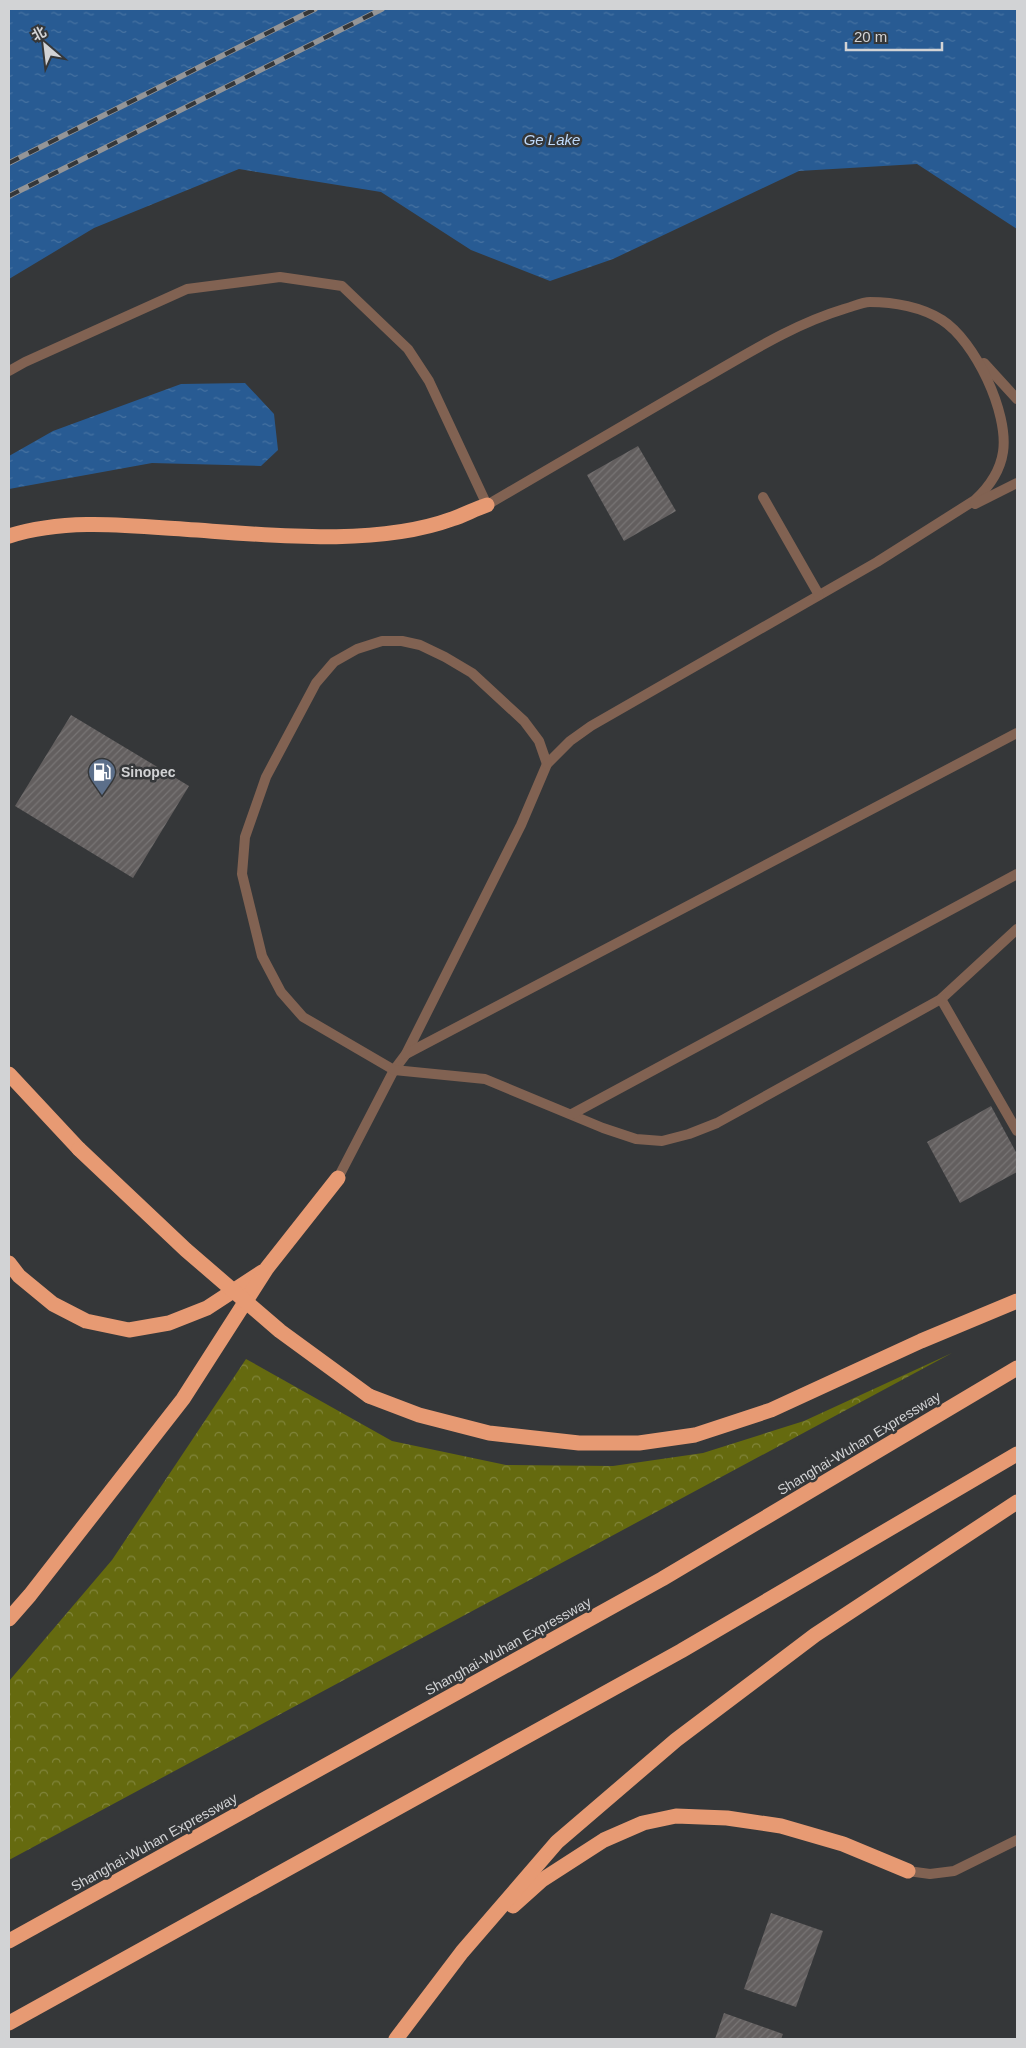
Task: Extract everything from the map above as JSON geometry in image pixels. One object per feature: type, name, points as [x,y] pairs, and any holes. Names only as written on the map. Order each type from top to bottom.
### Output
[{"type":"highway","points":[[9,536],[30,529],[108,524],[291,536],[359,536],[412,530],[451,520],[487,504]]},
{"type":"highway","points":[[11,1075],[79,1149],[186,1250],[280,1331],[369,1396],[419,1415],[489,1433],[579,1443],[648,1442],[695,1435],[771,1410],[921,1341],[1017,1301]]},
{"type":"highway","points":[[9,1619],[30,1595],[182,1399],[268,1268],[338,1178]]},
{"type":"highway","points":[[9,1263],[19,1276],[53,1304],[86,1321],[129,1330],[169,1323],[206,1308],[268,1268]]},
{"type":"highway","name":"Shanghai-Wuhan Expressway","points":[[9,1941],[662,1579],[1017,1368]]},
{"type":"highway","points":[[9,2023],[681,1651],[1017,1454]]},
{"type":"highway","points":[[396,2039],[462,1952],[558,1842],[676,1740],[815,1635],[1017,1502]]},
{"type":"highway","points":[[462,1952],[549,1875],[604,1840],[643,1823],[676,1816],[727,1818],[781,1826],[843,1844],[908,1871]]},
{"type":"lane","points":[[9,371],[187,288],[280,277],[342,286],[408,349],[429,381],[487,504],[768,342],[824,315],[868,302],[915,307],[943,320],[1017,399]]},
{"type":"lane","points":[[338,1178],[394,1070],[406,1054],[521,825],[547,764],[570,741],[591,726],[877,562],[975,500],[988,487],[999,468],[1003,453],[1004,437],[987,378],[973,351]]},
{"type":"lane","points":[[954,514],[1017,483]]},
{"type":"lane","points":[[763,497],[819,595]]},
{"type":"lane","points":[[547,764],[539,741],[524,721],[472,673],[420,645],[402,641],[382,641],[357,649],[334,662],[316,683],[266,776],[245,838],[242,874],[262,956],[282,992],[303,1017],[394,1070],[485,1079],[603,1128],[636,1138],[662,1140],[689,1134],[717,1123],[942,999],[1017,928]]},
{"type":"lane","points":[[406,1054],[1017,733]]},
{"type":"lane","points":[[572,1114],[1017,874]]},
{"type":"lane","points":[[942,999],[1017,1131]]},
{"type":"lane","points":[[908,1871],[930,1874],[954,1871],[1017,1840]]},
{"type":"green space","points":[[952,1353],[9,1860],[9,1681],[112,1560],[246,1359],[392,1441],[506,1465],[613,1466],[703,1453],[804,1421]]},
{"type":"water","name":"Ge Lake","points":[[9,9],[1017,9],[1017,229],[917,164],[799,171],[613,259],[550,281],[471,250],[381,192],[239,169],[94,228],[9,279]]},
{"type":"water","points":[[245,383],[274,414],[278,450],[261,466],[152,463],[9,489],[9,456],[53,431],[181,384]]},
{"type":"building","points":[[638,446],[676,511],[624,541],[587,475]]},
{"type":"building","name":"Sinopec","points":[[71,715],[189,786],[133,878],[15,806]]},
{"type":"building","points":[[991,1106],[1017,1154],[1017,1172],[960,1203],[927,1142]]},
{"type":"building","points":[[771,1913],[823,1931],[796,2007],[744,1989]]},
{"type":"building","points":[[724,2013],[783,2034],[781,2039],[715,2039]]},
{"type":"railway","points":[[9,163],[315,9]]},
{"type":"railway","points":[[9,196],[382,9]]},
{"type":"place","name":"Sinopec","points":[[102,796]]}]
